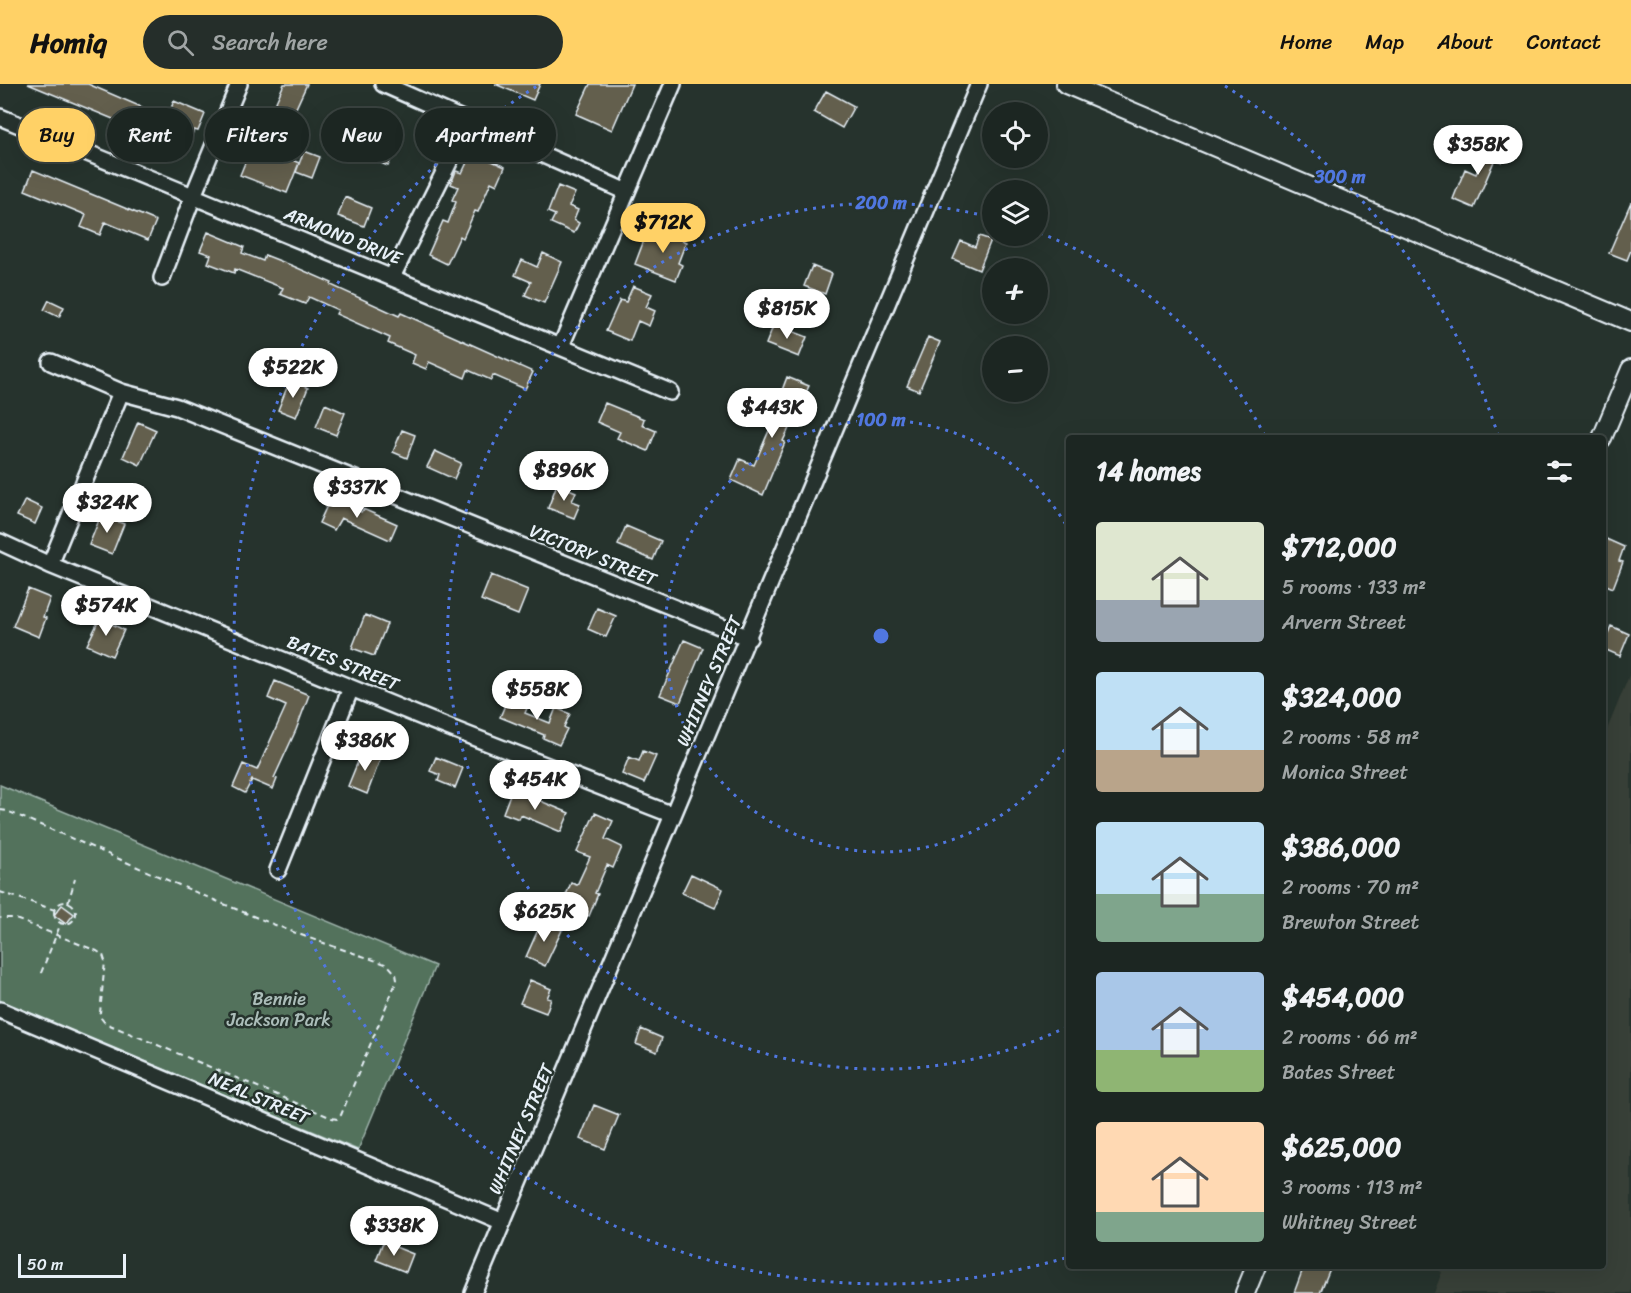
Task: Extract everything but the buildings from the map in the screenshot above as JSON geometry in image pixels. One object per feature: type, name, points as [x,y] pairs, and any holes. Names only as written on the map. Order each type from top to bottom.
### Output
[{"type":"street","points":[[162,278],[239,84]]},
{"type":"street","points":[[383,84],[437,108]]},
{"type":"street","points":[[561,346],[673,84]]},
{"type":"street","name":"WHITNEY STREET","points":[[473,1293],[979,84]]},
{"type":"street","points":[[1066,84],[1098,90],[1631,322]]},
{"type":"street","name":"ARMOND DRIVE","points":[[0,117],[670,392]]},
{"type":"street","points":[[556,161],[627,192]]},
{"type":"street","points":[[392,277],[449,162]]},
{"type":"street","name":"VICTORY STREET","points":[[51,362],[121,392],[177,407],[749,638]]},
{"type":"street","points":[[1603,435],[1631,369]]},
{"type":"street","points":[[50,565],[121,392]]},
{"type":"street","name":"BATES STREET","points":[[0,542],[50,565],[351,688],[673,815]]},
{"type":"street","points":[[278,870],[351,688]]},
{"type":"street","name":"NEAL STREET","points":[[0,1011],[503,1222]]},
{"type":"street","points":[[1245,1293],[1255,1269]]},
{"type":"path","points":[[0,810],[70,837],[177,885],[291,932],[388,965],[396,974],[397,980],[341,1115],[337,1119],[105,1023],[100,1014],[105,961],[103,956],[97,951],[13,918],[0,918]]},
{"type":"path","points":[[68,903],[75,879]]},
{"type":"path","points":[[0,892],[55,910]]},
{"type":"path","points":[[61,903],[68,903],[73,907],[75,917],[68,923],[61,923],[55,918],[55,910],[61,903]]},
{"type":"path","points":[[40,973],[61,923]]},
{"type":"shaded area","points":[[1631,671],[1631,1293],[1434,1293],[1442,1272],[1434,1269],[1606,1269],[1606,732]]},
{"type":"green space","name":"Bennie Jackson Park","points":[[0,785],[435,966],[358,1150],[0,1001]]}]
